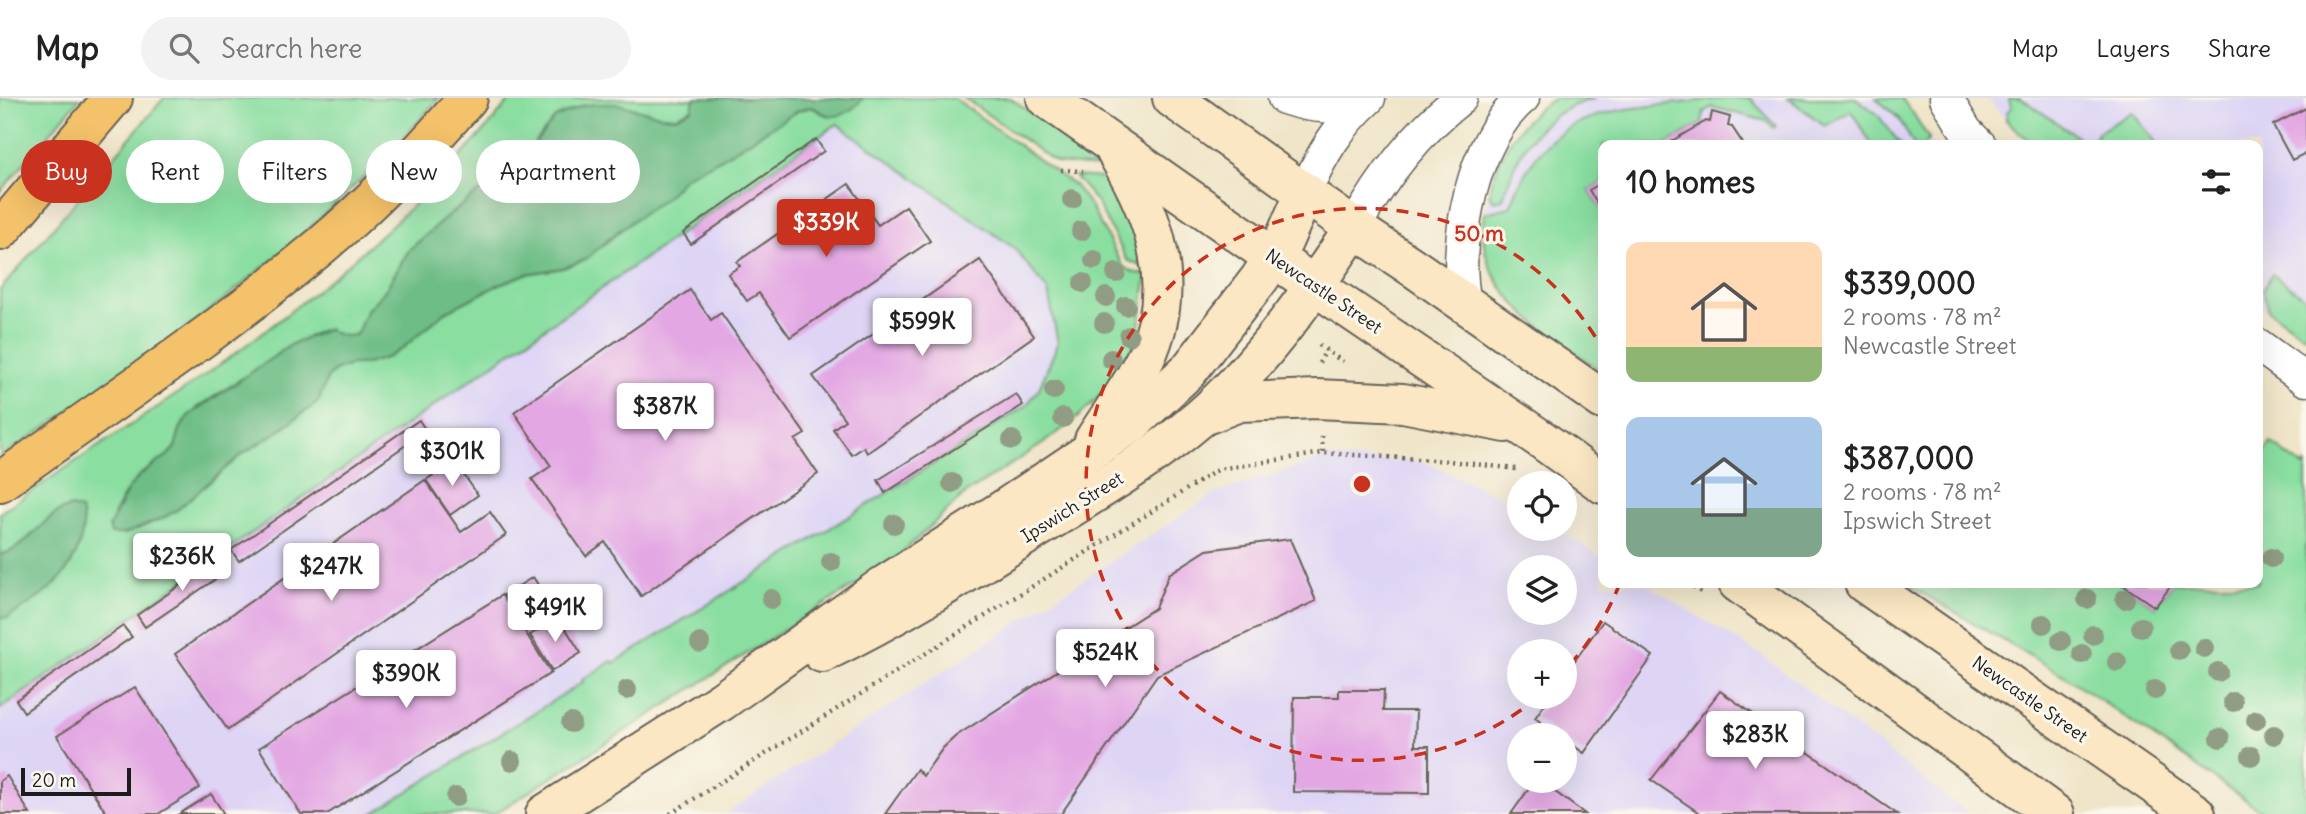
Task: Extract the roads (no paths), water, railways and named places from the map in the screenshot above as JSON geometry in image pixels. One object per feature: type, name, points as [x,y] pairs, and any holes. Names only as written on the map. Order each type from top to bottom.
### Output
[{"type":"highway","points":[[0,231],[113,98]]},
{"type":"highway","points":[[0,482],[224,323],[312,253],[380,193],[468,98]]},
{"type":"main road","name":"Newcastle Street","points":[[1046,98],[1598,480]]},
{"type":"main road","points":[[1172,98],[1598,396]]},
{"type":"main road","points":[[1086,454],[1144,360],[1156,327],[1161,293],[1158,248],[1150,220],[1138,190],[1110,142]]},
{"type":"main road","name":"Ipswich Street","points":[[545,814],[722,701],[883,586],[1132,423],[1189,370],[1274,258],[1305,192]]},
{"type":"main road","name":"Ipswich Street","points":[[722,701],[852,639],[916,604],[1132,469],[1200,418],[1267,346],[1315,285],[1354,228]]},
{"type":"main road","points":[[1200,418],[1239,402],[1317,399],[1403,403],[1522,426]]},
{"type":"main road","points":[[1745,588],[2055,814]]},
{"type":"main road","name":"Newcastle Street","points":[[1871,588],[2196,814]]},
{"type":"street","points":[[1284,98],[1328,107],[1367,98]]},
{"type":"street","points":[[1305,192],[1335,134],[1367,98]]},
{"type":"street","points":[[1354,228],[1393,166],[1431,123],[1461,98]]},
{"type":"street","points":[[1465,303],[1461,286],[1460,250],[1476,178],[1487,144],[1523,98]]},
{"type":"street","points":[[1946,98],[1966,131],[1975,140]]},
{"type":"street","points":[[2263,349],[2306,380]]}]
